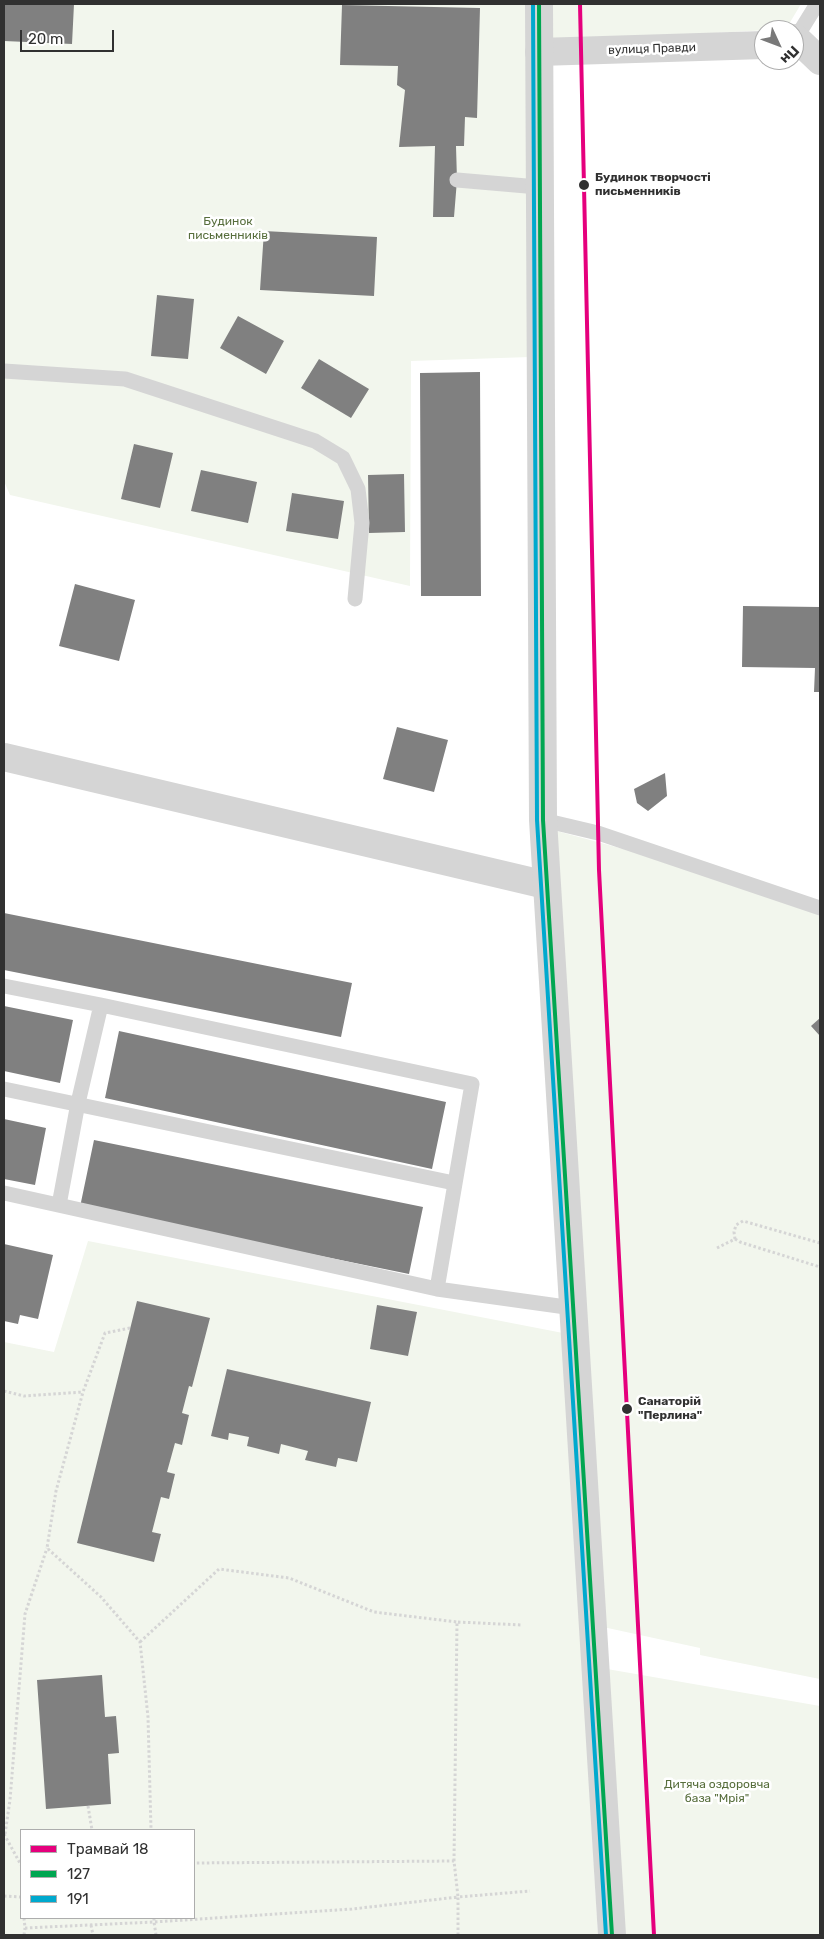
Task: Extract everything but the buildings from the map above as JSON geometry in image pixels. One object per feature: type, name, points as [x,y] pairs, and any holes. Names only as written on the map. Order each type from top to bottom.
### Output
[{"type":"street","points":[[539,4],[538,187],[543,820],[612,1935]]},
{"type":"street","points":[[804,36],[820,61]]},
{"type":"street","name":"вулиця Правди","points":[[539,52],[754,45]]},
{"type":"street","points":[[4,757],[546,885]]},
{"type":"lane","points":[[804,36],[817,4]]},
{"type":"lane","points":[[456,180],[538,187]]},
{"type":"lane","points":[[4,371],[126,379],[315,441],[343,458],[358,489],[362,523],[355,599]]},
{"type":"lane","points":[[543,820],[598,833],[820,908]]},
{"type":"lane","points":[[4,986],[472,1084],[437,1289]]},
{"type":"lane","points":[[59,1206],[78,1103],[101,1005]]},
{"type":"lane","points":[[4,1089],[454,1183]]},
{"type":"lane","points":[[4,1193],[437,1289],[573,1308]]},
{"type":"path","points":[[735,1239],[736,1225],[743,1221],[820,1243]]},
{"type":"path","points":[[717,1248],[735,1239]]},
{"type":"path","points":[[735,1239],[820,1267]]},
{"type":"path","points":[[20,1863],[4,1834],[10,1800],[25,1614],[47,1548],[56,1491],[83,1392],[104,1332],[130,1328]]},
{"type":"path","points":[[4,1391],[24,1396],[83,1392]]},
{"type":"path","points":[[47,1548],[101,1597],[140,1642],[148,1717],[151,1829]]},
{"type":"path","points":[[140,1642],[219,1569],[289,1578],[374,1612],[457,1622],[522,1625]]},
{"type":"path","points":[[457,1622],[454,1861],[458,1897],[458,1935]]},
{"type":"path","points":[[88,1806],[92,1829]]},
{"type":"path","points":[[195,1863],[454,1861]]},
{"type":"path","points":[[25,1928],[352,1909],[530,1891]]},
{"type":"path","points":[[4,1896],[20,1897]]},
{"type":"path","points":[[24,1919],[24,1935]]},
{"type":"path","points":[[154,1922],[156,1935]]},
{"type":"path","points":[[92,1925],[93,1935]]},
{"type":"green space","name":"Будинок письменників","points":[[4,4],[526,4],[530,357],[411,361],[410,586],[10,495],[4,481]]},
{"type":"green space","points":[[551,4],[801,4],[791,20],[754,20],[754,31],[551,42]]},
{"type":"green space","points":[[553,830],[668,861],[820,914],[820,1679],[700,1655],[700,1648],[603,1627]]},
{"type":"green space","points":[[88,1241],[563,1333],[598,1935],[4,1935],[4,1342],[54,1352]]},
{"type":"green space","name":"Дитяча оздоровча база \"Мрія\"","points":[[607,1669],[820,1706],[820,1935],[623,1935]]},
{"type":"tram line","name":"18","points":[[580,4],[599,870],[654,1935]]},
{"type":"transit line","name":"191","points":[[533,4],[537,820],[606,1935]]},
{"type":"transit line","name":"127","points":[[539,4],[543,820],[612,1935]]},
{"type":"place","name":"Будинок творчості письменників","points":[[584,185]]},
{"type":"place","name":"Санаторій \"Перлина\"","points":[[627,1409]]}]
